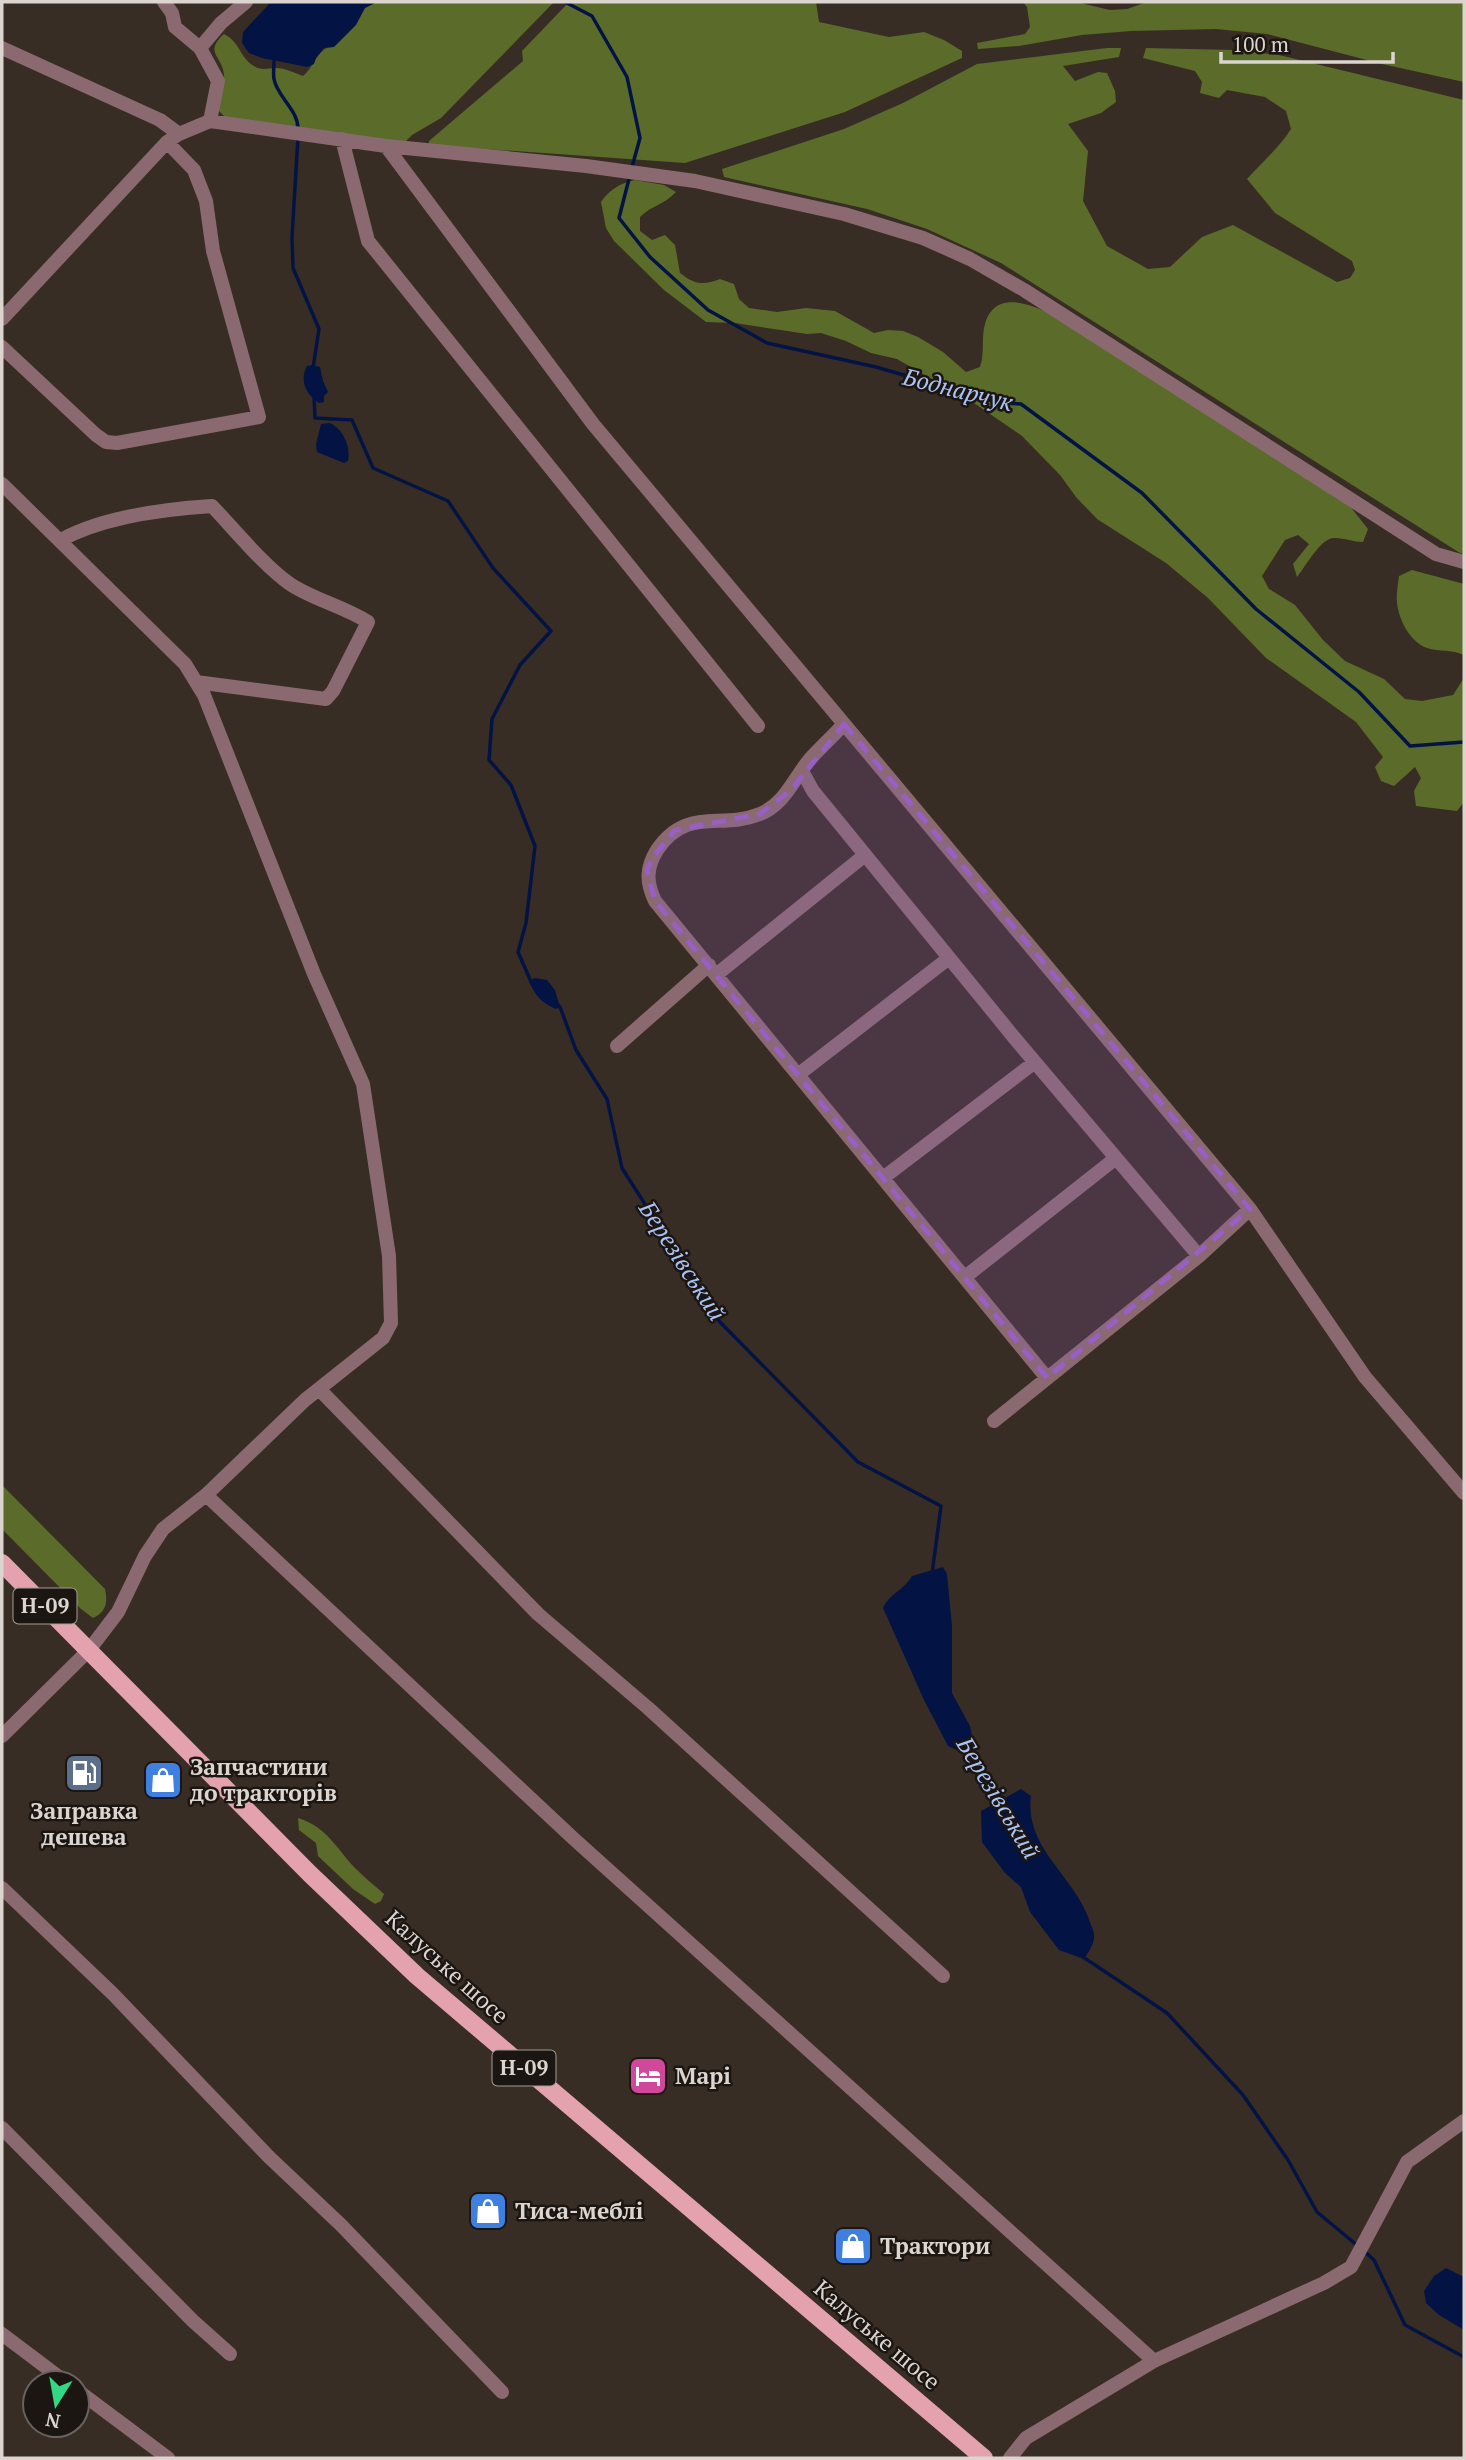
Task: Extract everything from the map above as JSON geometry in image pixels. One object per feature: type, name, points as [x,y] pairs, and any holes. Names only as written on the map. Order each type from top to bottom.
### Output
[{"type":"main road","name":"Калуське шосе","points":[[2,1563],[310,1874],[417,1976],[984,2458]]},
{"type":"street","points":[[164,2],[172,12],[176,27],[200,48],[218,81],[210,121]]},
{"type":"street","points":[[200,48],[221,23],[246,2]]},
{"type":"street","points":[[2,48],[160,120],[173,138],[194,170],[206,201],[213,251],[259,417],[117,443],[106,442],[2,347]]},
{"type":"street","points":[[2,319],[173,138],[210,121],[386,146],[695,181],[844,214],[923,238],[970,259],[1024,290],[1436,554],[1464,562]]},
{"type":"street","points":[[342,139],[369,241],[758,726]]},
{"type":"street","points":[[386,146],[593,424],[1250,1209],[1365,1377],[1464,1493]]},
{"type":"street","points":[[2,484],[185,664],[204,695],[314,974],[363,1084],[389,1256],[391,1323],[383,1338],[319,1389],[206,1495],[163,1529],[145,1556],[118,1612],[89,1650],[2,1736]]},
{"type":"street","points":[[61,540],[79,530],[164,509],[212,506],[288,583],[310,596],[347,609],[368,622],[334,691],[326,699],[196,682]]},
{"type":"street","points":[[844,724],[808,761],[791,790],[760,814],[697,822],[675,830],[653,857],[648,870],[649,888],[655,901],[1047,1378]]},
{"type":"street","points":[[802,771],[813,791],[949,958],[1199,1256]]},
{"type":"street","points":[[617,1046],[865,855]]},
{"type":"street","points":[[799,1074],[949,958]]},
{"type":"street","points":[[883,1178],[1035,1062]]},
{"type":"street","points":[[965,1277],[1116,1158]]},
{"type":"street","points":[[994,1420],[1199,1256],[1250,1209]]},
{"type":"street","points":[[319,1389],[538,1614],[648,1708],[943,1976]]},
{"type":"street","points":[[206,1495],[574,1839],[1154,2361]]},
{"type":"street","points":[[2,1888],[113,1994],[269,2157],[341,2225],[502,2392]]},
{"type":"street","points":[[1010,2458],[1026,2438],[1154,2361],[1324,2283],[1351,2267],[1408,2162],[1464,2121]]},
{"type":"street","points":[[2,2128],[193,2321],[230,2354]]},
{"type":"street","points":[[2,2334],[48,2369]]},
{"type":"street","points":[[91,2400],[169,2458]]},
{"type":"highlighted area","points":[[844,724],[1250,1209],[1047,1378],[655,901],[647,870],[653,857],[675,830],[760,814],[791,790]]},
{"type":"green space","points":[[377,2],[554,2],[441,118],[412,135],[403,144],[225,117],[217,109],[224,75],[215,46],[224,34],[254,66],[262,69],[283,69],[303,76],[321,52],[329,47],[365,8]]},
{"type":"green space","points":[[569,2],[816,2],[819,22],[889,37],[924,32],[962,51],[962,58],[845,112],[685,163],[429,145],[429,141],[523,61],[522,51]]},
{"type":"green space","points":[[1023,2],[1076,2],[1110,10],[1127,9],[1147,2],[1464,2],[1464,82],[1267,34],[1216,29],[1082,35],[1019,46],[978,49],[977,43],[1025,34],[1030,27],[1027,7]]},
{"type":"green space","points":[[1121,48],[1119,57],[1063,66],[1075,81],[1098,72],[1107,73],[1115,91],[1116,102],[1101,113],[1068,124],[1088,151],[1083,201],[1107,246],[1148,269],[1170,267],[1202,237],[1233,225],[1337,282],[1350,278],[1355,270],[1352,261],[1275,213],[1247,179],[1291,129],[1286,111],[1265,97],[1227,90],[1219,98],[1200,93],[1202,82],[1195,71],[1143,58],[1146,48],[1234,50],[1279,55],[1464,100],[1464,554],[1001,263],[927,229],[867,209],[724,177],[722,169],[844,129],[903,103],[977,64]]},
{"type":"green space","points":[[635,180],[664,185],[676,192],[640,217],[640,231],[652,240],[665,235],[675,245],[680,273],[685,277],[699,283],[720,279],[734,284],[739,299],[749,308],[777,312],[806,308],[835,311],[874,333],[903,331],[943,352],[966,372],[980,367],[984,329],[991,311],[1011,302],[1035,307],[1069,323],[1341,495],[1368,529],[1363,542],[1339,538],[1324,542],[1297,577],[1293,564],[1309,544],[1298,535],[1285,540],[1262,576],[1269,589],[1295,605],[1323,640],[1345,661],[1384,679],[1405,699],[1422,701],[1453,695],[1464,678],[1464,802],[1457,811],[1416,806],[1414,791],[1421,778],[1415,767],[1394,786],[1381,781],[1375,767],[1383,757],[1356,722],[1266,658],[1208,598],[1166,563],[1097,519],[1022,436],[977,405],[897,359],[871,353],[821,333],[807,334],[735,323],[706,322],[664,290],[614,241],[606,228],[601,202],[615,188]]},
{"type":"green space","points":[[1412,570],[1464,584],[1464,655],[1427,648],[1415,641],[1406,630],[1398,610],[1397,590],[1399,576]]},
{"type":"green space","points":[[2,1485],[105,1589],[105,1606],[97,1616],[93,1618],[81,1609],[2,1529]]},
{"type":"green space","points":[[298,1818],[316,1827],[330,1839],[355,1868],[384,1894],[381,1901],[375,1904],[353,1889],[318,1856],[316,1843],[299,1830]]},
{"type":"shaded area","points":[[271,2],[377,2],[365,8],[356,25],[334,47],[324,48],[314,64],[307,67],[262,58],[249,53],[242,43],[243,32]]},
{"type":"shaded area","points":[[307,366],[320,367],[328,392],[324,396],[324,402],[314,400],[305,387],[305,371]]},
{"type":"shaded area","points":[[330,423],[339,429],[347,444],[349,455],[348,461],[344,463],[317,452],[316,444],[321,424]]},
{"type":"shaded area","points":[[535,978],[547,980],[555,990],[560,1007],[556,1009],[540,998],[529,981]]},
{"type":"shaded area","points":[[943,1567],[947,1574],[952,1626],[952,1693],[970,1726],[975,1748],[970,1756],[948,1746],[924,1700],[883,1608],[912,1576]]},
{"type":"shaded area","points":[[1021,1789],[1031,1796],[1031,1814],[1042,1846],[1082,1903],[1089,1919],[1094,1938],[1084,1959],[1059,1950],[1030,1912],[1021,1887],[1005,1873],[982,1842],[981,1811]]},
{"type":"shaded area","points":[[1446,2268],[1464,2277],[1464,2330],[1439,2315],[1426,2303],[1424,2291],[1434,2276]]},
{"type":"waterway","name":"Боднарчук","points":[[565,2],[592,16],[627,77],[640,138],[632,167]]},
{"type":"waterway","name":"Березівський","points":[[274,61],[276,86],[292,110],[298,130]]},
{"type":"waterway","name":"Березівський","points":[[298,137],[292,237],[293,268],[319,329],[313,368]]},
{"type":"waterway","name":"Боднарчук","points":[[630,175],[619,218],[650,257],[708,310],[767,343],[876,367],[1000,403],[1021,404],[1142,493],[1256,609],[1359,692],[1410,746],[1464,742]]},
{"type":"waterway","name":"Березівський","points":[[314,397],[315,418],[352,420],[373,468],[448,501],[493,568],[551,631],[520,665],[492,719],[489,760],[511,785],[535,846],[526,923],[518,952],[532,984]]},
{"type":"waterway","name":"Березівський","points":[[557,1004],[576,1050],[607,1099],[622,1168],[719,1321],[858,1462],[941,1506],[932,1574]]},
{"type":"waterway","name":"Березівський","points":[[968,1753],[1004,1804]]},
{"type":"waterway","name":"Березівський","points":[[1083,1957],[1167,2013],[1243,2095],[1288,2160],[1317,2212],[1358,2246]]},
{"type":"waterway","name":"Березівський","points":[[1364,2251],[1374,2260],[1405,2325],[1464,2357]]},
{"type":"place","name":"Заправка дешева","points":[[84,1773]]},
{"type":"place","name":"Запчастини до тракторів","points":[[163,1780]]},
{"type":"place","name":"Марі","points":[[648,2076]]},
{"type":"place","name":"Тиса-меблі","points":[[488,2211]]},
{"type":"place","name":"Трактори","points":[[853,2246]]}]
